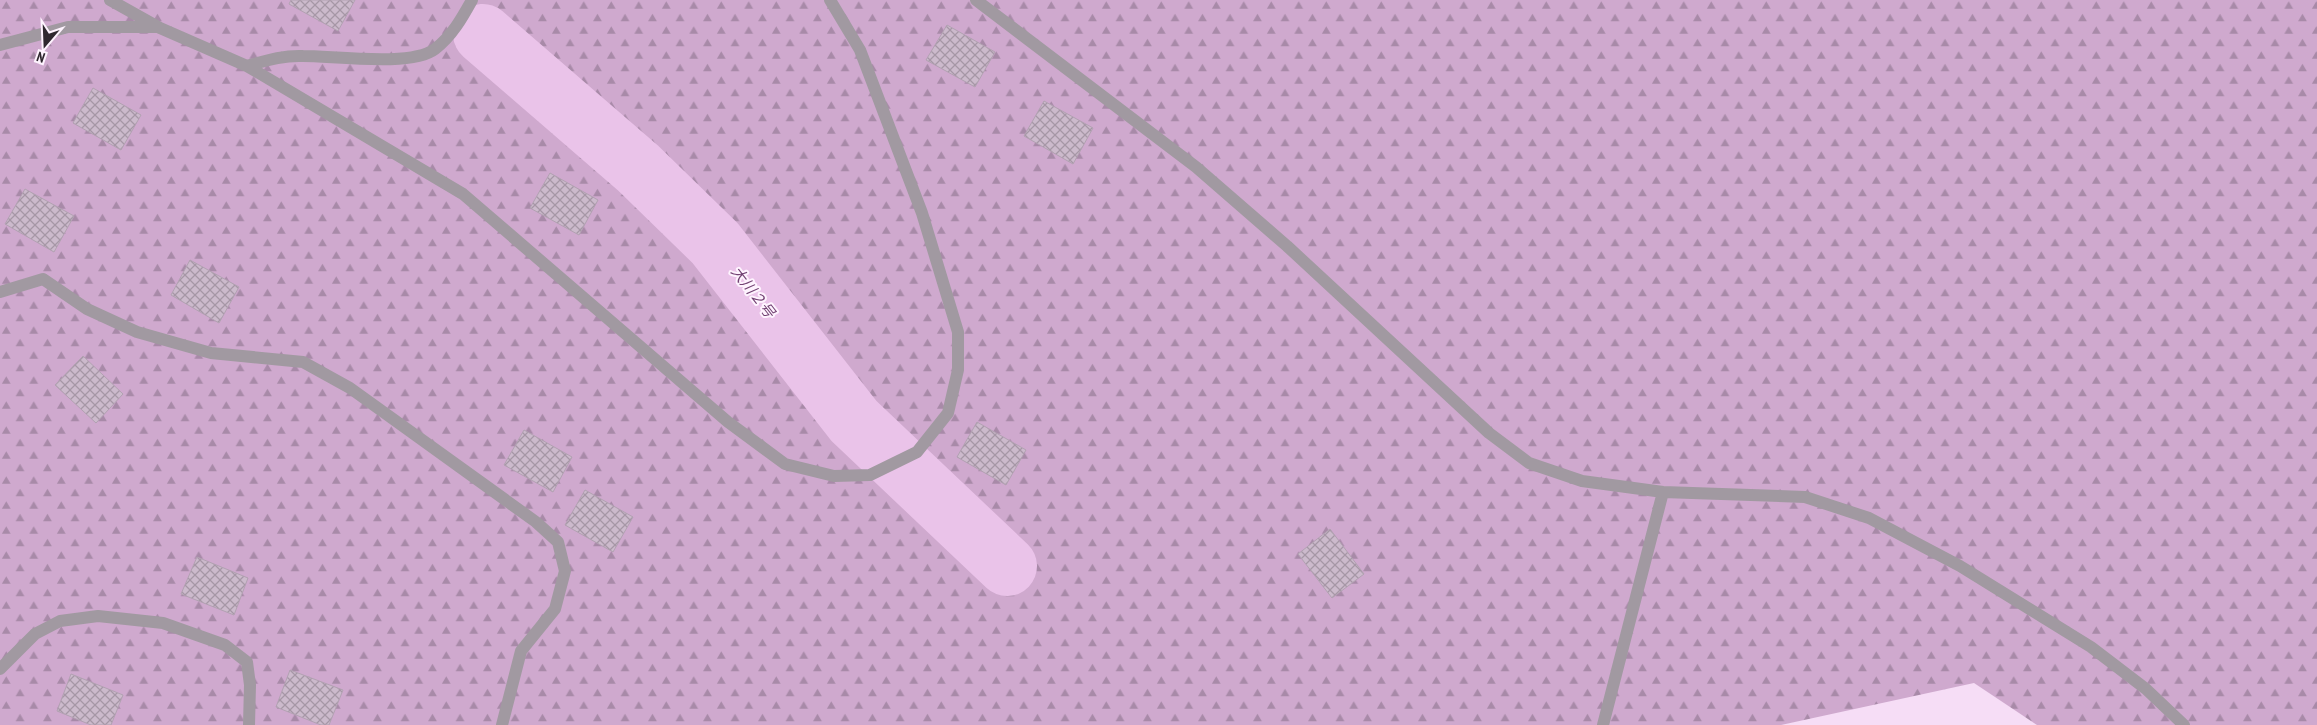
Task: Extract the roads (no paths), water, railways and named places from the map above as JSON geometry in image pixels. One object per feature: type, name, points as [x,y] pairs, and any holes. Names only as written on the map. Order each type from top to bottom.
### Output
[{"type":"street","points":[[110,0],[160,28],[247,66],[463,194],[728,422],[785,464],[834,476],[870,475],[917,452],[948,413],[958,370],[958,332],[922,213],[860,50],[830,0]]},
{"type":"street","points":[[247,66],[277,58],[302,56],[372,59],[422,56],[434,50],[455,29],[472,0]]},
{"type":"street","points":[[976,0],[1196,167],[1288,246],[1488,433],[1529,463],[1582,481],[1663,492],[1805,497],[1869,518],[1960,566],[2091,647],[2146,689],[2184,725]]},
{"type":"street","points":[[0,45],[68,27],[160,28]]},
{"type":"street","points":[[0,292],[43,279],[87,309],[137,332],[211,354],[303,362],[350,388],[536,522],[558,542],[565,571],[555,609],[521,651],[502,725]]},
{"type":"street","points":[[1603,725],[1663,492]]},
{"type":"street","points":[[0,669],[35,634],[60,620],[98,616],[163,623],[225,645],[247,662],[250,685],[249,725]]},
{"type":"waterway","name":"大川２号","points":[[483,34],[638,168],[715,243],[854,421],[1007,566]]}]
